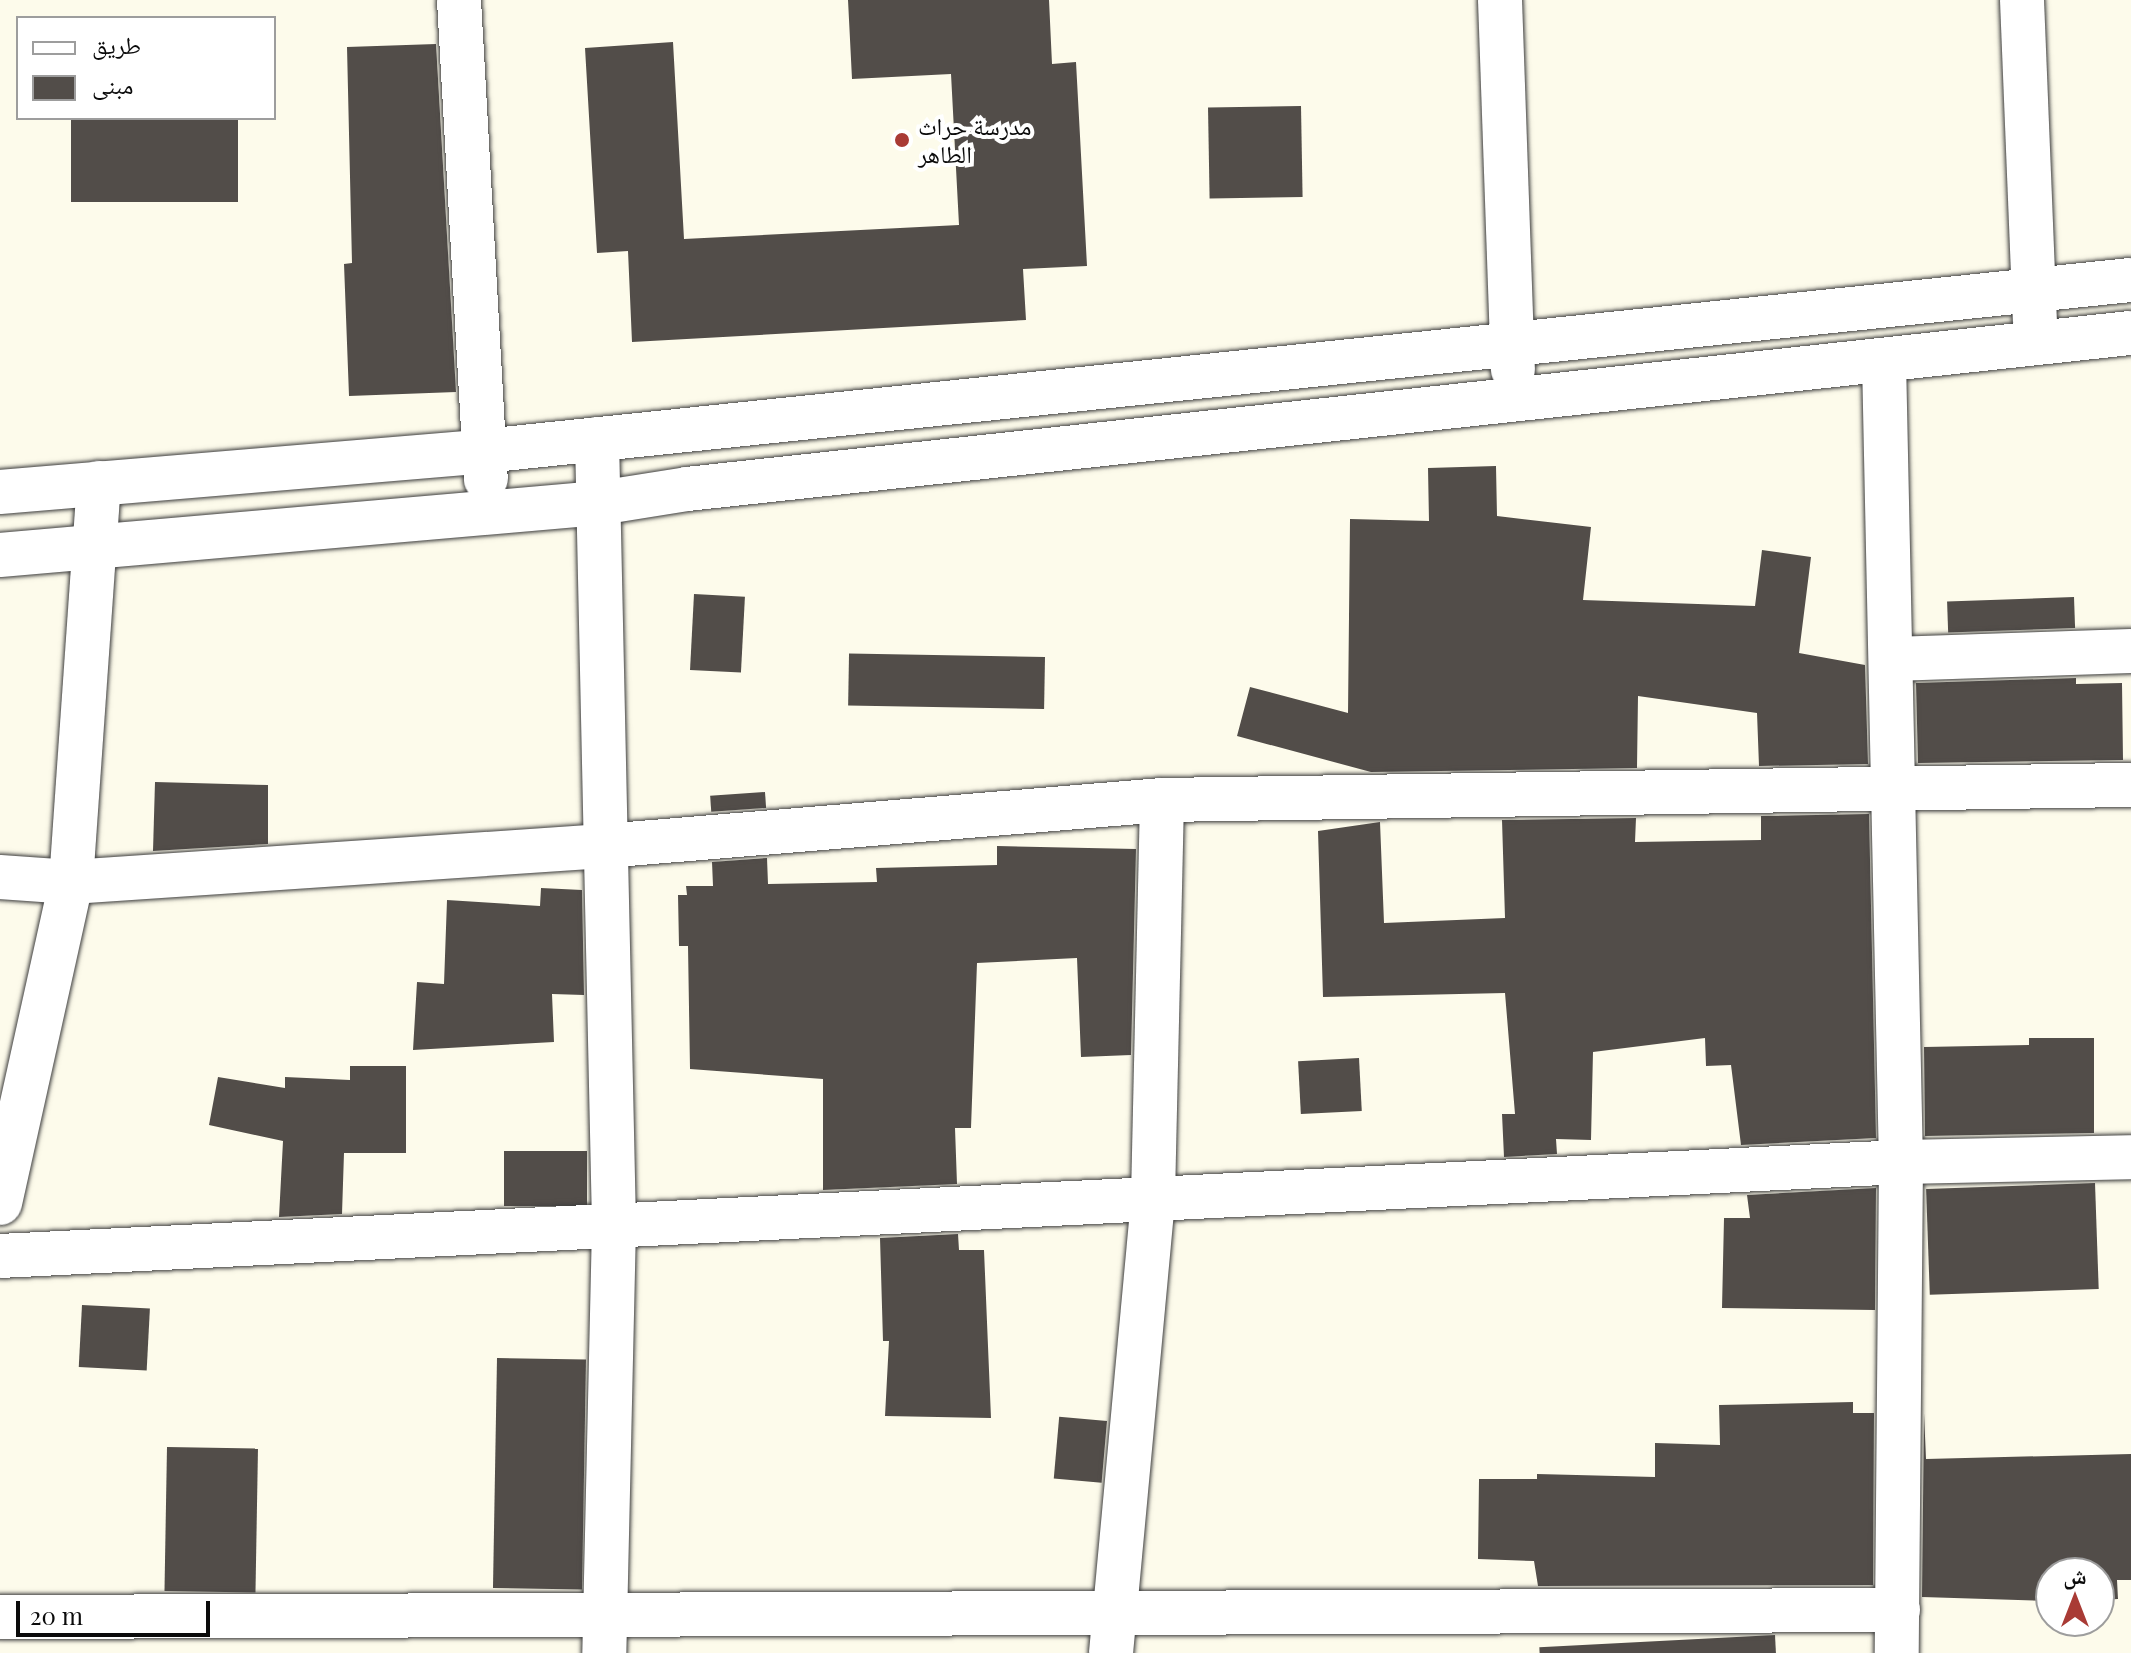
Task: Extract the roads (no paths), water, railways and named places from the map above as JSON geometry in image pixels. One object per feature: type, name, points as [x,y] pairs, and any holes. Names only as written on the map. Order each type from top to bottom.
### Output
[{"type":"street","points":[[459,0],[488,513]]},
{"type":"street","points":[[1500,0],[1514,400]]},
{"type":"street","points":[[2022,0],[2036,344]]},
{"type":"street","points":[[0,492],[484,451],[2131,280]]},
{"type":"street","points":[[0,555],[599,503],[719,485],[2131,333]]},
{"type":"street","points":[[1884,360],[1897,788],[1901,1162],[1897,1653]]},
{"type":"street","points":[[597,439],[614,1226],[605,1635]]},
{"type":"street","points":[[0,1203],[71,882],[99,483]]},
{"type":"street","points":[[1892,659],[2131,651]]},
{"type":"street","points":[[0,877],[71,882],[604,846],[1162,800],[2131,785]]},
{"type":"street","points":[[1111,1653],[1153,1197],[1162,800]]},
{"type":"street","points":[[0,1256],[1901,1162],[2131,1157]]},
{"type":"street","points":[[0,1617],[605,1635],[1116,1609],[1898,1610]]},
{"type":"place","name":"مدرسة حراث الطاهر","points":[[902,140]]}]
